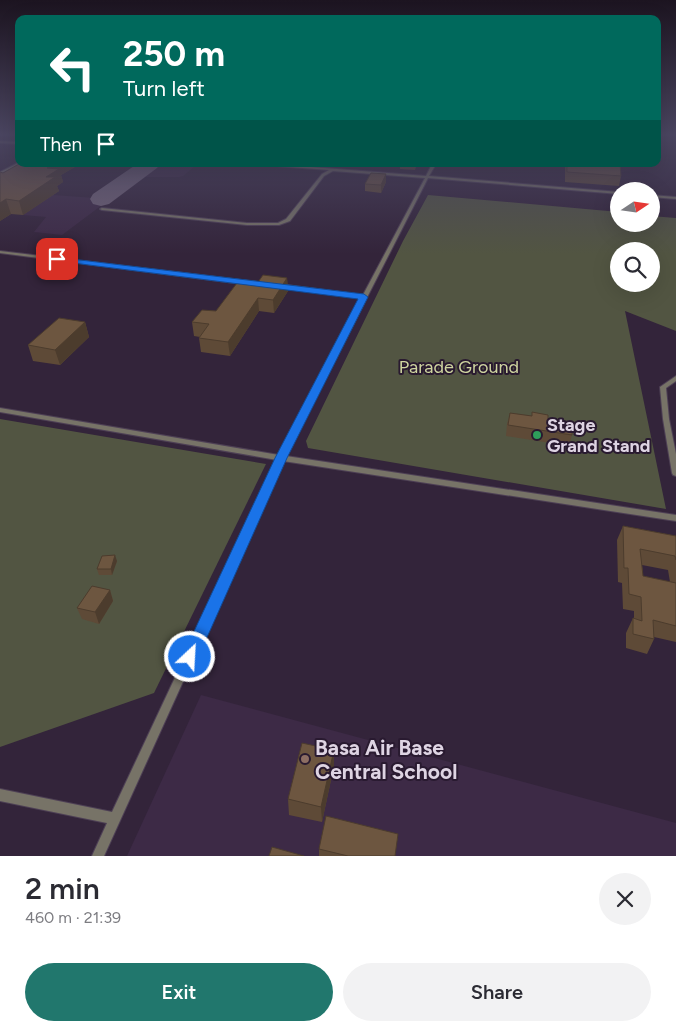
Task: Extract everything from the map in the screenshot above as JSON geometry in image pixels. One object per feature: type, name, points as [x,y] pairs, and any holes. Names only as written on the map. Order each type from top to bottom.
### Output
[{"type":"lane","points":[[102,209],[247,224],[279,224],[288,220],[325,174]]},
{"type":"lane","points":[[391,174],[610,192]]},
{"type":"lane","points":[[98,856],[281,458],[429,174]]},
{"type":"lane","points":[[660,197],[676,198]]},
{"type":"lane","points":[[0,252],[364,297]]},
{"type":"lane","points":[[676,378],[663,388],[666,419],[676,473]]},
{"type":"lane","points":[[0,410],[281,458],[676,518]]},
{"type":"lane","points":[[0,795],[115,819]]},
{"type":"shaded area","points":[[145,174],[185,174],[179,177],[141,177]]},
{"type":"shaded area","points":[[53,195],[110,199],[62,235],[34,232],[46,217],[23,215]]},
{"type":"shaded area","name":"Basa Air Base Central School","points":[[201,695],[676,823],[676,856],[127,856]]},
{"type":"green space","name":"Parade Ground","points":[[428,195],[610,211],[610,232],[660,232],[660,217],[676,218],[676,331],[625,311],[666,509],[308,448],[306,441],[403,241]]},
{"type":"green space","points":[[0,419],[266,464],[154,693],[0,747]]},
{"type":"building","points":[[0,174],[51,174],[46,177],[55,177],[19,201],[6,199],[0,203]]},
{"type":"building","points":[[370,174],[386,174],[381,185],[365,184]]},
{"type":"building","points":[[593,174],[621,174],[621,176]]},
{"type":"building","points":[[263,275],[287,278],[273,300],[258,298],[228,342],[199,338],[209,324],[192,322],[202,310],[216,311],[237,283],[256,285]]},
{"type":"building","points":[[59,318],[85,322],[55,350],[28,345]]},
{"type":"building","points":[[532,412],[548,415],[548,419],[572,422],[572,435],[508,425],[510,413],[532,416]]},
{"type":"building","points":[[623,526],[676,536],[676,560],[675,556],[640,549],[643,576],[676,583],[676,626],[653,620],[654,639],[633,634],[633,618],[642,621],[641,597],[629,594],[628,568],[624,568]]},
{"type":"building","points":[[115,555],[111,569],[97,569],[102,556]]},
{"type":"building","points":[[92,586],[110,590],[95,612],[77,608]]},
{"type":"building","points":[[302,743],[334,750],[321,807],[288,799]]},
{"type":"building","points":[[326,816],[398,834],[395,856],[348,856],[319,849]]},
{"type":"building","points":[[272,847],[304,856],[269,856]]},
{"type":"taxiway","points":[[101,199],[136,174]]},
{"type":"place","name":"Stage Grand Stand","points":[[537,435]]},
{"type":"place","name":"Basa Air Base Central School","points":[[305,759]]},
{"type":"route","points":[[57,259],[364,297],[281,458],[190,657]]}]
